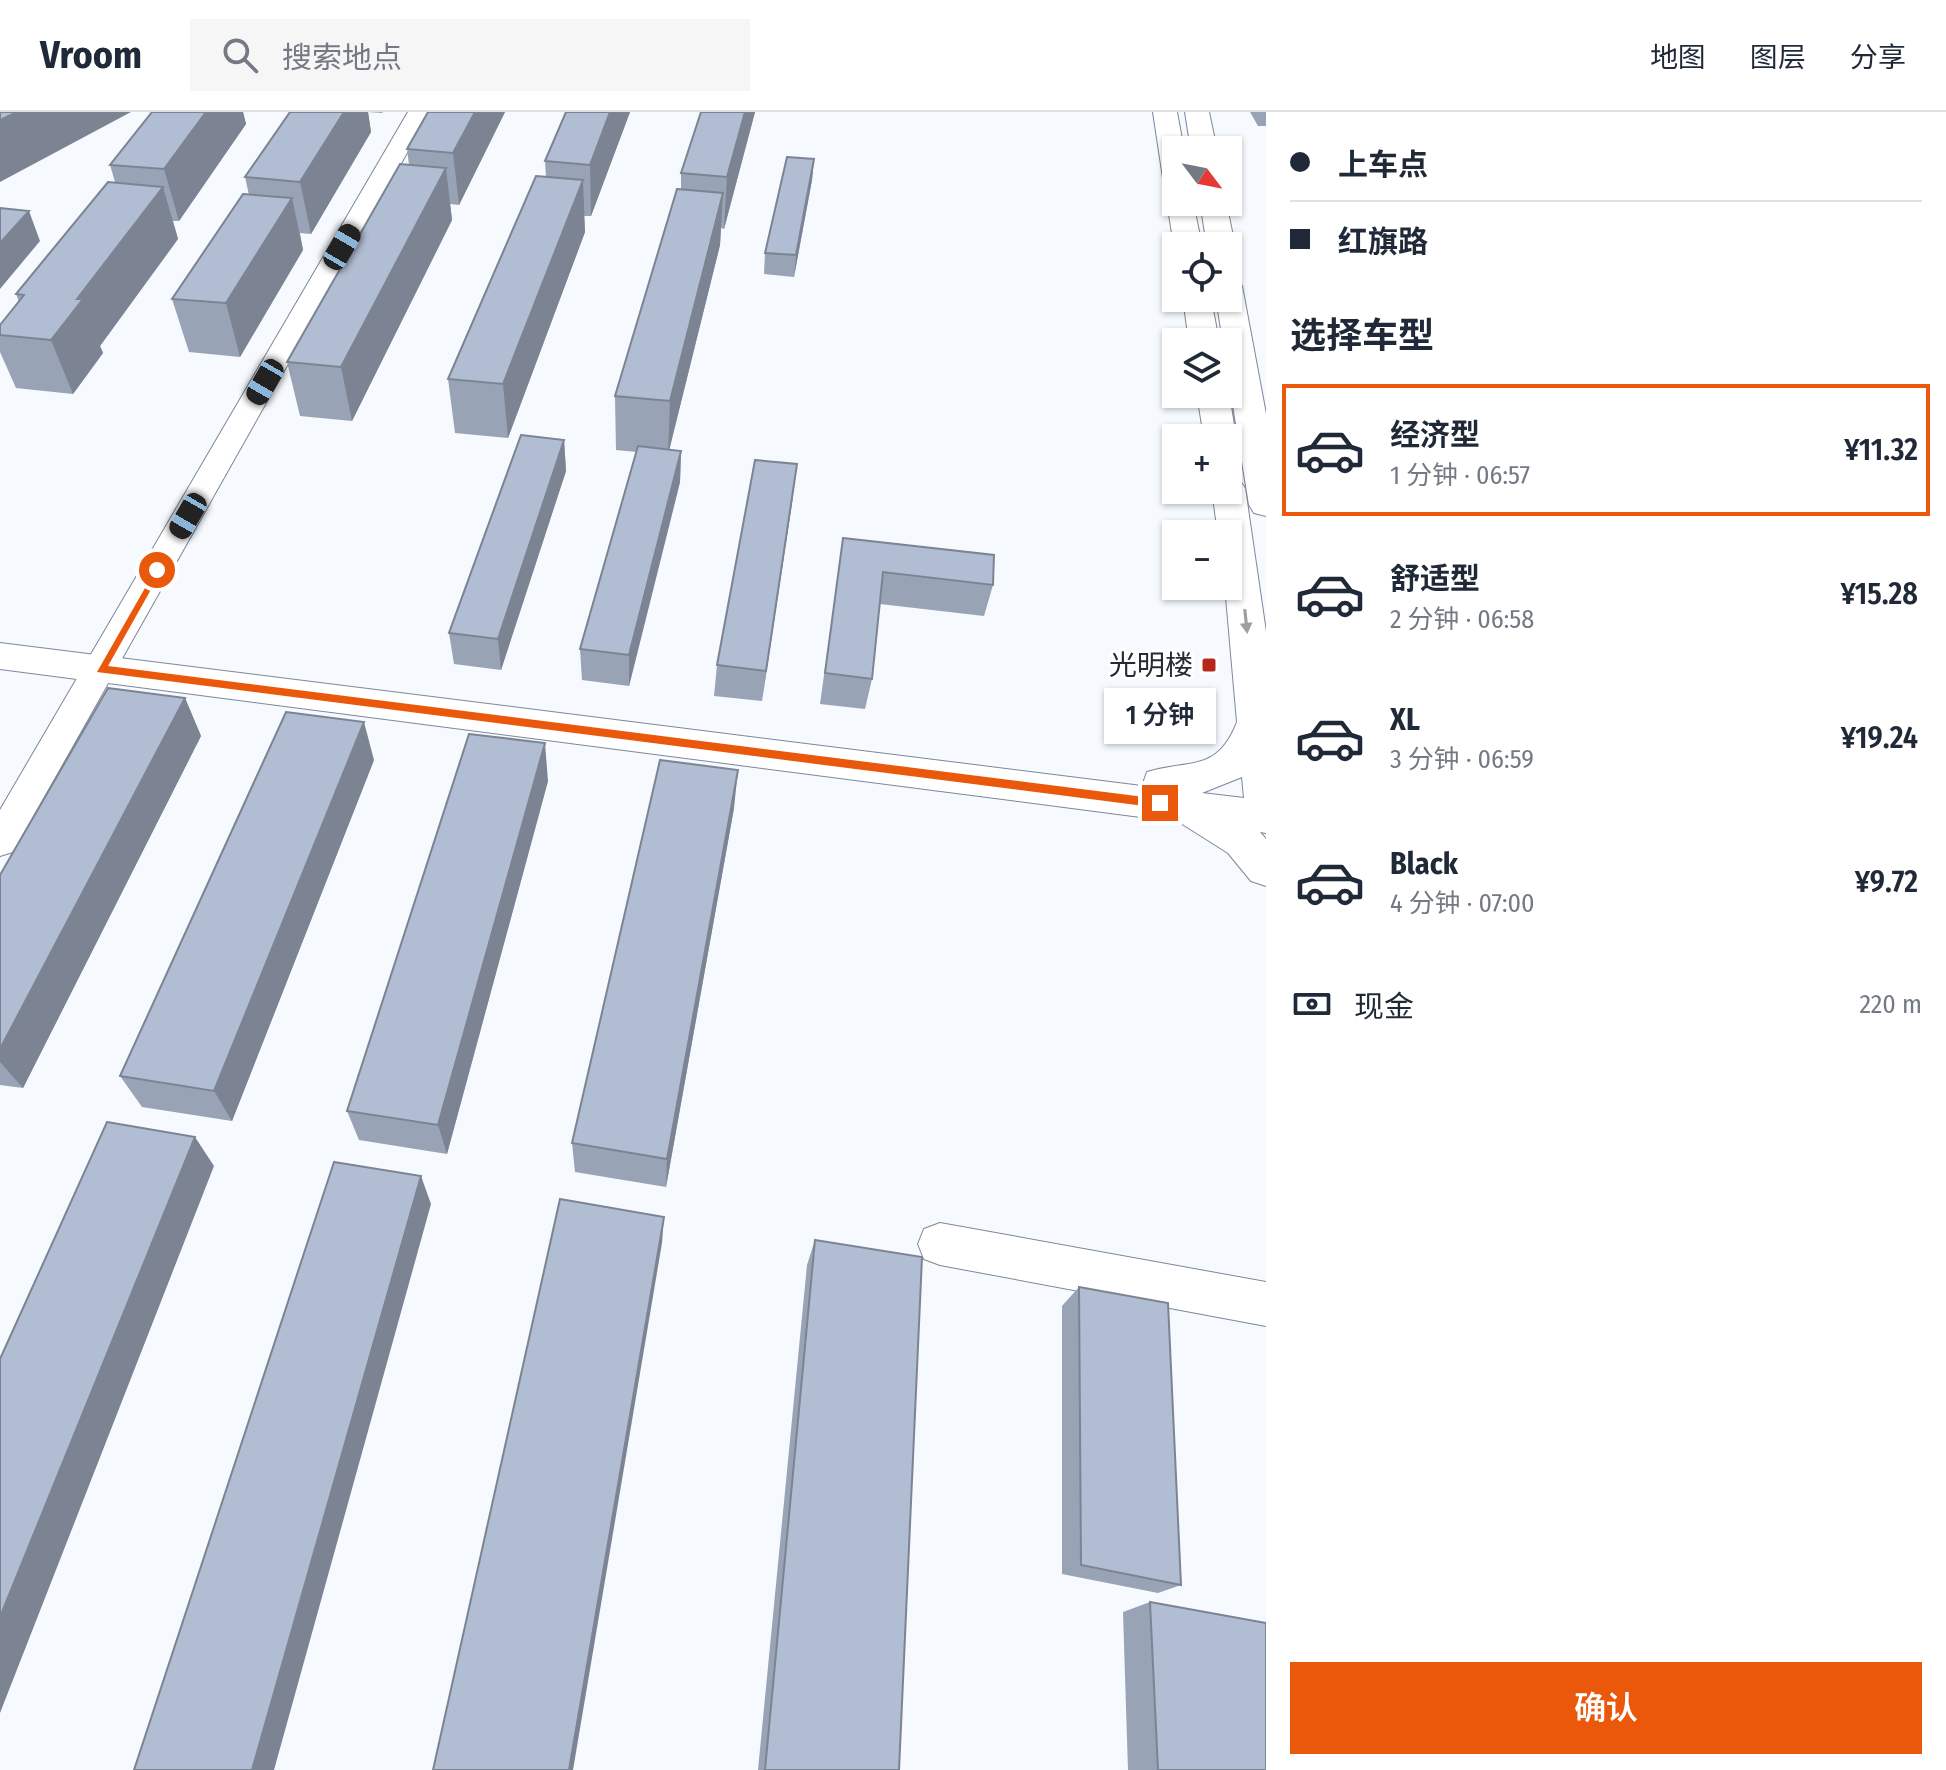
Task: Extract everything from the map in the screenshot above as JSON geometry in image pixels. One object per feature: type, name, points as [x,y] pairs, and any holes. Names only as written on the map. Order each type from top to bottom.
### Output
[{"type":"main road","points":[[1165,112],[1169,136]]},
{"type":"main road","points":[[1197,112],[1201,136]]},
{"type":"main road","points":[[1233,312],[1266,505]]},
{"type":"main road","points":[[0,656],[106,660],[1265,807],[1243,585],[1230,504]]},
{"type":"main road","points":[[0,637],[106,660]]},
{"type":"main road","points":[[1160,793],[1224,772],[1249,746],[1256,723]]},
{"type":"main road","points":[[1160,793],[1227,829],[1243,841],[1266,869]]},
{"type":"street","points":[[0,842],[419,112]]},
{"type":"street","points":[[940,1244],[1266,1304]]},
{"type":"building","points":[[0,112],[17,112],[0,120]]},
{"type":"building","points":[[152,112],[206,112],[164,169],[110,165]]},
{"type":"building","points":[[290,112],[344,112],[300,182],[245,177]]},
{"type":"building","points":[[428,112],[475,112],[453,153],[407,149]]},
{"type":"building","points":[[566,112],[610,112],[590,165],[545,161]]},
{"type":"building","points":[[701,112],[745,112],[727,177],[681,173]]},
{"type":"building","points":[[787,157],[814,159],[796,255],[765,253]]},
{"type":"building","points":[[400,164],[446,168],[341,367],[287,362]]},
{"type":"building","points":[[536,176],[583,180],[503,384],[448,379]]},
{"type":"building","points":[[108,182],[163,187],[77,299],[83,299],[51,340],[0,335],[0,325],[24,295],[16,294]]},
{"type":"building","points":[[677,189],[723,193],[670,401],[615,396]]},
{"type":"building","points":[[243,194],[292,198],[226,303],[172,299]]},
{"type":"building","points":[[0,208],[29,211],[0,243]]},
{"type":"building","points":[[521,435],[564,440],[498,639],[449,633]]},
{"type":"building","points":[[638,446],[681,451],[629,655],[580,649]]},
{"type":"building","points":[[755,460],[797,464],[766,671],[717,665]]},
{"type":"building","points":[[843,538],[994,555],[993,585],[883,572],[872,679],[825,673]]},
{"type":"building","points":[[108,688],[185,698],[0,1049],[0,875]]},
{"type":"building","points":[[286,712],[364,722],[214,1091],[120,1076]]},
{"type":"building","points":[[469,734],[545,743],[438,1125],[347,1111]]},
{"type":"building","points":[[660,760],[738,770],[667,1159],[572,1143]]},
{"type":"building","points":[[107,1122],[195,1137],[0,1617],[0,1359]]},
{"type":"building","points":[[334,1162],[421,1176],[252,1770],[134,1770]]},
{"type":"building","points":[[560,1199],[664,1217],[569,1770],[433,1770]]},
{"type":"building","points":[[815,1240],[922,1257],[899,1770],[765,1770]]},
{"type":"building","points":[[1079,1287],[1168,1303],[1181,1585],[1081,1565]]},
{"type":"building","points":[[1150,1602],[1266,1623],[1266,1770],[1158,1770]]},
{"type":"place","name":"光明楼","points":[[1209,665]]},
{"type":"route","points":[[157,570],[101,669],[1160,803]]}]
